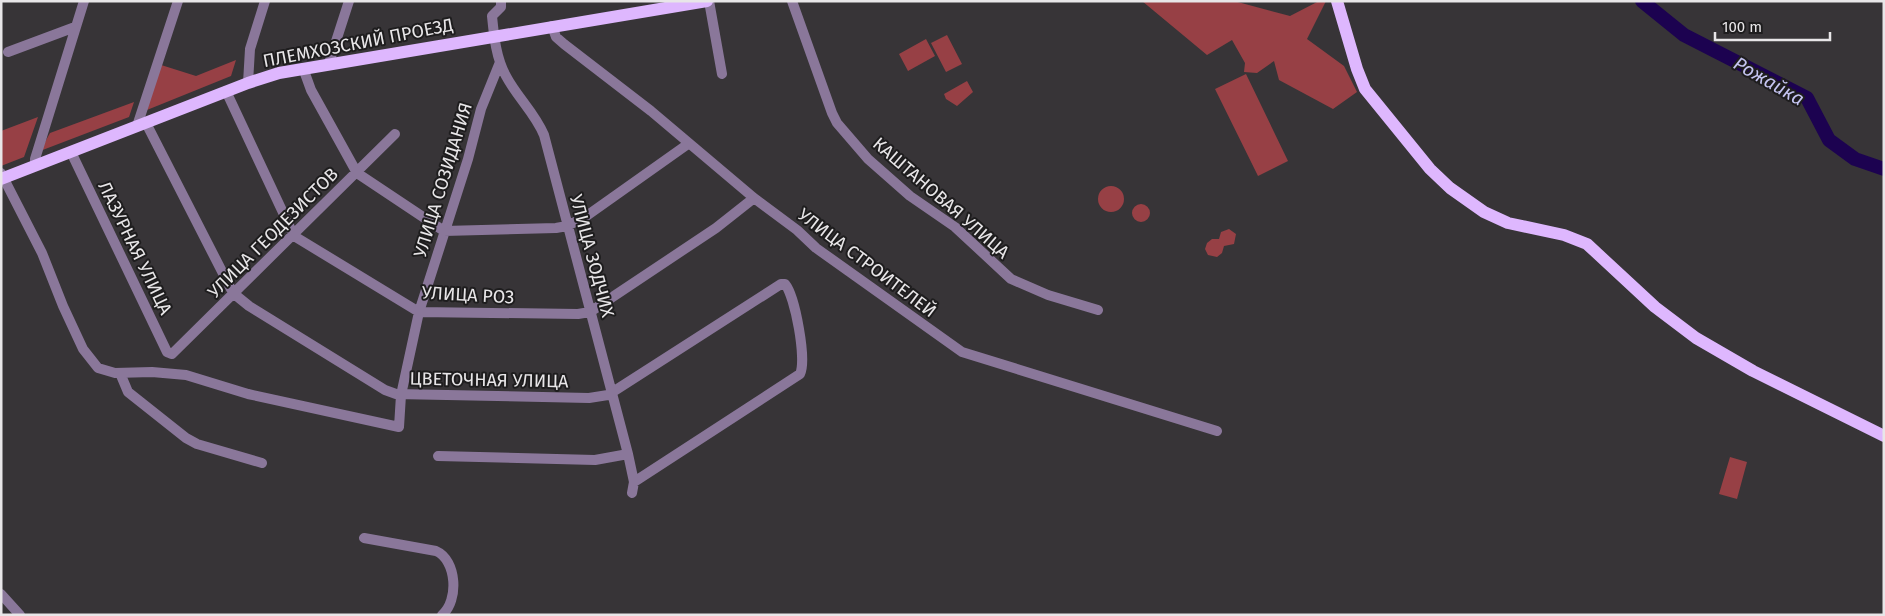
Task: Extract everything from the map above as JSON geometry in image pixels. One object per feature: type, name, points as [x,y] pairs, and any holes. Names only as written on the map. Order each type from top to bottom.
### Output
[{"type":"main road","name":"ПЛЕМХОЗСКИЙ ПРОЕЗД","points":[[2,177],[35,166],[248,83],[303,68],[552,26],[646,6],[708,1]]},
{"type":"main road","points":[[1337,1],[1357,69],[1365,89],[1430,169],[1450,188],[1484,212],[1508,223],[1564,235],[1587,244],[1655,308],[1696,338],[1753,372],[1884,436]]},
{"type":"street","points":[[35,166],[35,159],[84,1]]},
{"type":"street","points":[[142,124],[178,1]]},
{"type":"street","points":[[248,83],[250,49],[265,1]]},
{"type":"street","points":[[329,63],[349,1]]},
{"type":"street","name":"УЛИЦА ЗОДЧИХ","points":[[502,1],[499,9],[492,16],[500,62],[506,77],[542,132],[628,454],[634,482],[632,493]]},
{"type":"street","points":[[708,1],[722,74]]},
{"type":"street","name":"КАШТАНОВАЯ УЛИЦА","points":[[792,1],[832,113],[837,123],[868,159],[910,196],[955,227],[1011,279],[1048,295],[1098,310]]},
{"type":"street","name":"УЛИЦА СТРОИТЕЛЕЙ","points":[[552,26],[556,37],[564,44],[651,112],[754,198],[794,227],[816,248],[848,273],[962,352],[1217,431]]},
{"type":"street","points":[[8,52],[75,27]]},
{"type":"street","name":"УЛИЦА СОЗИДАНИЯ","points":[[120,373],[152,372],[186,375],[248,394],[399,427],[402,395],[418,312],[470,151],[481,109],[500,62]]},
{"type":"street","points":[[303,68],[311,90],[357,173],[444,231],[530,230],[567,226],[585,217],[688,144]]},
{"type":"street","points":[[226,91],[294,236]]},
{"type":"street","name":"ЦВЕТОЧНАЯ УЛИЦА","points":[[142,124],[224,280],[234,294],[384,390],[402,395],[589,398],[613,394],[781,284],[788,287],[797,318],[802,366],[800,374],[634,482]]},
{"type":"street","name":"УЛИЦА ГЕОДЕЗИСТОВ","points":[[173,354],[395,134]]},
{"type":"street","name":"ЛАЗУРНАЯ УЛИЦА","points":[[71,152],[168,354],[173,354]]},
{"type":"street","points":[[2,177],[42,253],[62,306],[85,353],[98,368],[120,373],[128,392],[186,438],[197,444],[262,463]]},
{"type":"street","name":"УЛИЦА РОЗ","points":[[294,236],[418,312],[578,314],[590,312],[716,228],[754,198]]},
{"type":"street","points":[[438,456],[596,460],[628,454]]},
{"type":"street","points":[[364,538],[428,549],[445,556],[450,567],[453,592],[450,606],[442,615]]},
{"type":"street","points":[[1,594],[20,615]]},
{"type":"shaded area","points":[[1142,1],[1234,1],[1290,16],[1319,1],[1326,1],[1307,39],[1344,66],[1357,92],[1333,109],[1279,80],[1274,61],[1257,73],[1244,72],[1245,63],[1232,40],[1207,55]]},
{"type":"shaded area","points":[[947,35],[962,64],[946,72],[931,43]]},
{"type":"shaded area","points":[[926,39],[935,56],[908,71],[899,54]]},
{"type":"shaded area","points":[[236,60],[231,76],[142,112],[158,64],[196,76]]},
{"type":"shaded area","points":[[1246,74],[1288,161],[1258,176],[1215,89]]},
{"type":"shaded area","points":[[967,81],[973,92],[957,106],[946,99],[944,94]]},
{"type":"shaded area","points":[[134,102],[129,117],[40,151],[50,133]]},
{"type":"shaded area","points":[[38,117],[24,157],[1,166],[1,131]]},
{"type":"shaded area","points":[[1111,186],[1120,190],[1124,199],[1120,208],[1111,212],[1102,208],[1098,199],[1102,190]]},
{"type":"shaded area","points":[[1141,204],[1147,207],[1150,213],[1147,219],[1141,222],[1135,219],[1132,213],[1135,207]]},
{"type":"shaded area","points":[[1229,229],[1236,234],[1234,244],[1224,246],[1222,253],[1217,257],[1208,255],[1205,249],[1207,243],[1212,239],[1219,239],[1221,232]]},
{"type":"shaded area","points":[[1730,457],[1747,462],[1737,499],[1719,494]]},
{"type":"waterway","name":"Рожайка","points":[[1642,1],[1684,35],[1807,98],[1829,140],[1855,159],[1884,169]]}]
